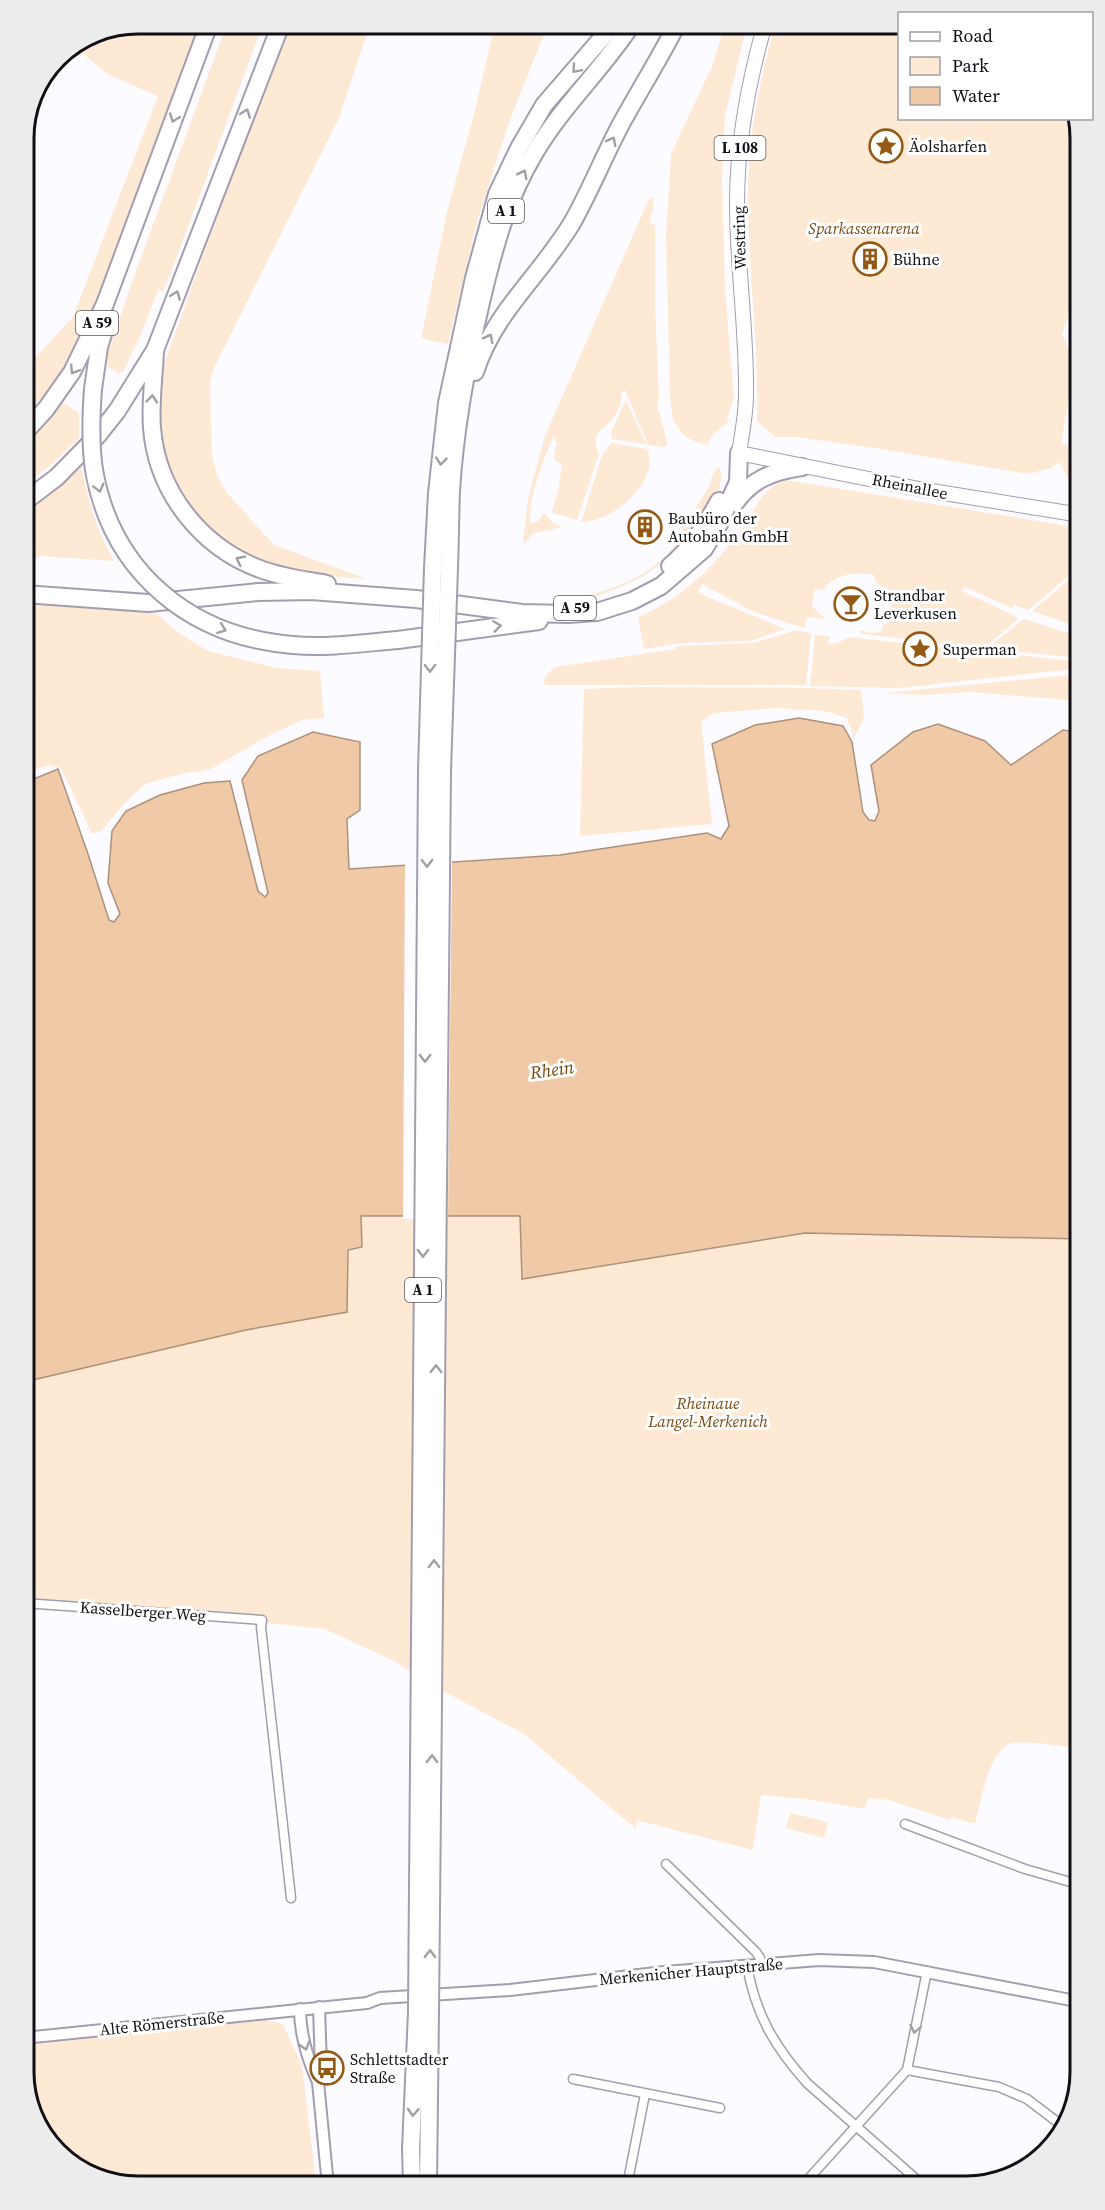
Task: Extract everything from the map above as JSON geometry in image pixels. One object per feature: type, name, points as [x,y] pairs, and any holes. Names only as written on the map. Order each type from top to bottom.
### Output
[{"type":"highway","name":"A 59","points":[[35,422],[46,410],[80,359],[105,304],[205,34]]},
{"type":"highway","points":[[35,494],[64,471],[98,435],[117,411],[155,350],[277,34]]},
{"type":"highway","name":"A 1","points":[[441,568],[437,493],[447,403],[474,278],[497,194],[519,148],[544,105],[605,35]]},
{"type":"highway","name":"A 1","points":[[428,2175],[423,2012],[427,770],[441,568],[457,433],[474,331],[500,228],[512,195],[533,154],[557,117],[626,35]]},
{"type":"highway","points":[[457,433],[489,337],[499,320],[539,271],[572,221],[622,123],[671,35]]},
{"type":"highway","points":[[144,200],[99,347],[91,421],[92,450],[104,509],[122,546],[147,580],[185,612],[219,628],[258,640],[294,645],[398,640],[582,614]]},
{"type":"highway","points":[[155,350],[151,408],[155,453],[171,492],[194,524],[223,550],[262,570],[337,585]]},
{"type":"highway","name":"A 59","points":[[35,589],[138,597],[170,596],[283,583],[421,592],[525,608],[583,607],[603,602],[648,582],[683,554],[713,512],[739,453]]},
{"type":"highway","points":[[718,526],[738,482],[739,453]]},
{"type":"highway","points":[[718,526],[742,493],[756,481],[782,470],[802,467]]},
{"type":"highway","name":"A 59","points":[[35,595],[148,603],[258,592],[311,591],[416,599],[522,613],[582,614],[614,607],[661,586],[704,549],[718,526]]},
{"type":"highway","name":"A 1","points":[[412,2175],[411,2149],[423,2012]]},
{"type":"main road","name":"Westring","points":[[739,453],[746,380],[739,254],[738,180],[748,89],[762,35]]},
{"type":"main road","name":"Rheinallee","points":[[739,453],[920,489],[1070,512]]},
{"type":"street","name":"Kasselberger Weg","points":[[34,1604],[262,1620],[291,1898]]},
{"type":"street","points":[[905,1824],[1024,1869],[1070,1882]]},
{"type":"street","points":[[666,1864],[756,1953],[760,1958],[760,1965]]},
{"type":"street","name":"Merkenicher Hauptstraße","points":[[300,2009],[367,2003],[380,1998],[510,1990],[664,1972],[831,1960],[874,1962],[1070,2000]]},
{"type":"street","points":[[747,1966],[758,2008],[773,2040],[807,2084],[912,2176]]},
{"type":"street","points":[[811,2176],[907,2070],[927,1971]]},
{"type":"street","points":[[318,2082],[321,2067],[319,2007]]},
{"type":"street","points":[[300,2009],[303,2041],[318,2082],[327,2175]]},
{"type":"street","name":"Alte Römerstraße","points":[[34,2037],[300,2009]]},
{"type":"street","points":[[907,2070],[999,2087],[1027,2099],[1057,2122]]},
{"type":"street","points":[[573,2079],[720,2108]]},
{"type":"street","points":[[629,2176],[645,2094]]},
{"type":"green space","points":[[199,34],[97,309],[65,373],[35,409],[35,358],[73,317],[158,96],[107,74],[81,52],[105,40],[125,35]]},
{"type":"green space","points":[[223,34],[259,34],[168,281],[163,292],[158,290],[123,372],[118,373],[104,364]]},
{"type":"green space","points":[[283,34],[367,34],[339,118],[213,370],[210,383],[212,456],[217,475],[227,493],[274,545],[367,579],[303,573],[282,568],[242,551],[207,525],[180,492],[162,454],[158,430],[164,364]]},
{"type":"green space","points":[[493,34],[544,34],[509,122],[477,222],[448,344],[421,338],[447,212]]},
{"type":"green space","points":[[722,35],[744,35],[725,116],[722,177],[725,289],[734,398],[727,419],[729,421],[713,434],[708,445],[687,437],[673,419],[670,397],[666,237],[671,154],[713,64]]},
{"type":"green space","name":"Sparkassenarena","points":[[773,35],[898,35],[898,120],[1069,121],[1070,311],[1062,335],[1070,352],[1070,391],[1061,444],[1070,445],[1070,480],[1059,462],[1051,468],[1027,474],[881,449],[796,437],[775,437],[757,421],[748,196],[750,153],[764,66]]},
{"type":"green space","points":[[653,198],[654,212],[651,212],[650,224],[655,225],[655,306],[659,400],[657,402],[667,445],[664,447],[648,445],[625,390],[620,394],[622,398],[615,415],[597,435],[596,446],[599,454],[577,520],[552,511],[562,465],[554,459],[557,445],[554,436],[537,479],[530,524],[538,521],[544,513],[554,524],[563,527],[534,533],[523,544],[528,498],[545,436],[649,199]]},
{"type":"green space","points":[[626,399],[646,444],[612,439],[611,433]]},
{"type":"green space","points":[[62,402],[79,413],[79,438],[35,478],[35,429]]},
{"type":"green space","points":[[611,443],[647,449],[649,461],[647,474],[631,498],[619,508],[606,516],[581,522],[602,456]]},
{"type":"green space","points":[[81,466],[94,515],[114,561],[40,556],[35,559],[35,506]]},
{"type":"green space","points":[[719,467],[721,482],[715,496],[698,524],[671,555],[656,568],[622,587],[580,600],[573,598],[628,582],[663,558],[679,540],[681,532],[709,487],[714,471]]},
{"type":"green space","points":[[786,480],[1070,526],[1070,575],[1028,610],[1014,605],[1012,608],[965,587],[962,591],[1017,617],[1017,620],[984,648],[859,632],[860,630],[871,633],[881,632],[883,625],[895,619],[891,606],[893,592],[877,584],[874,575],[860,573],[839,577],[822,591],[817,589],[814,591],[812,606],[825,619],[807,617],[804,628],[754,612],[702,584],[698,592],[703,595],[785,629],[750,641],[682,643],[644,649],[638,617],[667,602],[706,571],[738,534],[763,496]]},
{"type":"green space","points":[[1070,579],[1070,624],[1032,611]]},
{"type":"green space","points":[[35,602],[153,610],[176,631],[208,651],[277,668],[320,671],[324,718],[302,720],[268,736],[209,770],[184,773],[145,784],[101,831],[92,834],[61,768],[49,765],[35,770]]},
{"type":"green space","points":[[1024,619],[1070,634],[1070,657],[989,647]]},
{"type":"green space","points":[[797,630],[811,634],[806,685],[544,685],[545,676],[555,667],[676,649],[677,646],[754,643]]},
{"type":"green space","points":[[815,635],[830,636],[828,643],[831,644],[848,637],[1070,661],[1070,669],[900,688],[810,686]]},
{"type":"green space","points":[[1070,675],[1070,700],[970,692],[925,695],[883,693]]},
{"type":"green space","points":[[643,687],[861,690],[864,718],[854,738],[847,718],[825,711],[776,708],[714,713],[701,722],[712,824],[580,836],[584,689]]},
{"type":"green space","name":"Rheinaue Langel-Merkenich","points":[[1070,1023],[1070,1747],[1024,1742],[1010,1744],[1002,1749],[990,1768],[975,1824],[952,1817],[950,1820],[889,1800],[868,1798],[865,1809],[806,1799],[761,1795],[753,1850],[640,1821],[637,1821],[636,1829],[524,1734],[441,1690],[392,1660],[325,1629],[228,1619],[34,1608],[34,1143]]},
{"type":"green space","points":[[790,1813],[828,1822],[824,1838],[786,1828]]},
{"type":"green space","points":[[267,2020],[283,2024],[302,2065],[315,2175],[118,2174],[86,2162],[65,2145],[48,2124],[36,2092],[34,2045]]},
{"type":"water","name":"Rhein","points":[[799,718],[843,726],[852,742],[863,812],[869,820],[875,821],[879,811],[871,765],[913,732],[938,724],[985,741],[1011,765],[1063,730],[1070,731],[1070,1239],[805,1233],[522,1279],[520,1216],[361,1216],[362,1247],[348,1250],[347,1312],[246,1330],[34,1380],[35,779],[58,769],[109,920],[114,922],[120,914],[108,883],[112,831],[126,811],[160,795],[204,783],[230,781],[258,891],[265,897],[268,893],[242,780],[258,756],[313,732],[360,742],[360,810],[347,819],[349,869],[560,855],[707,833],[721,839],[729,826],[712,744],[755,725]]},
{"type":"pier","points":[[452,859],[448,1219],[403,1219],[405,862]]},
{"type":"place","name":"Äolsharfen","points":[[886,146]]},
{"type":"place","name":"Bühne","points":[[870,259]]},
{"type":"place","name":"Baubüro der Autobahn GmbH","points":[[645,527]]},
{"type":"place","name":"Strandbar Leverkusen","points":[[851,604]]},
{"type":"place","name":"Superman","points":[[920,649]]},
{"type":"place","name":"Schlettstadter Straße","points":[[327,2068]]}]
